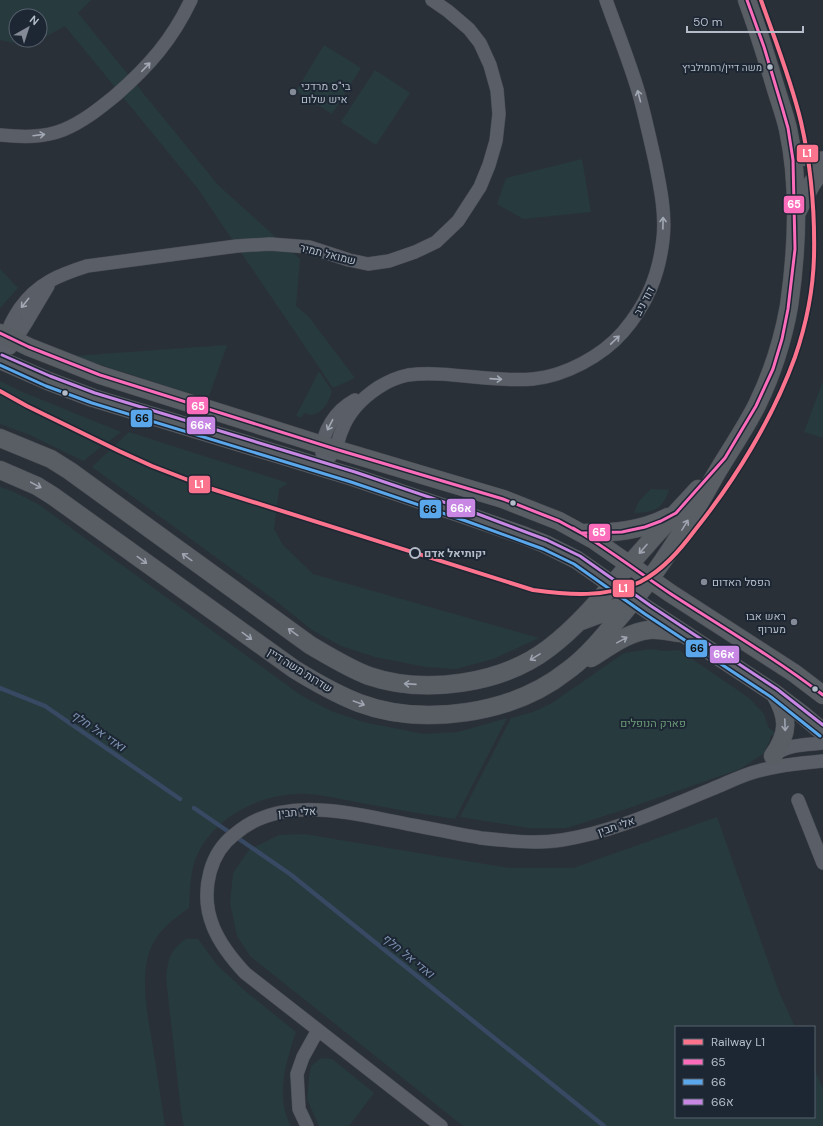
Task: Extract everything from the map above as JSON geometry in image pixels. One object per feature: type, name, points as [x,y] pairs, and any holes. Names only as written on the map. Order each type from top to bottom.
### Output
[{"type":"street","points":[[0,135],[22,137],[41,136],[62,130],[80,122],[99,109],[149,65],[163,48],[176,28],[191,0]]},
{"type":"street","name":"שמואל תמיר","points":[[0,360],[7,336],[54,278],[87,266],[237,246],[270,244],[309,247],[349,260],[368,264],[389,261],[402,257],[436,242],[458,221],[480,187],[489,166],[496,141],[499,114],[497,90],[490,64],[480,43],[469,29],[448,11],[432,0]]},
{"type":"street","name":"דוד ניב","points":[[322,467],[329,447],[342,431],[355,407],[368,394],[390,381],[406,375],[430,374],[506,380],[535,379],[558,373],[590,360],[608,347],[619,337],[635,318],[646,300],[654,281],[659,261],[664,217],[657,173],[639,93],[606,0]]},
{"type":"street","name":"שדרות משה דיין","points":[[641,572],[664,558],[706,491],[756,406],[773,369],[782,339],[792,284],[795,214],[793,160],[788,128],[782,107],[764,48],[747,0]]},
{"type":"street","points":[[793,160],[823,158]]},
{"type":"street","points":[[795,214],[823,167]]},
{"type":"street","points":[[7,336],[57,359],[100,375],[329,447],[503,499],[559,521],[594,540],[669,592],[794,673],[823,695]]},
{"type":"street","points":[[0,360],[48,381],[93,398],[322,467],[525,536],[577,560],[634,601],[774,693],[804,715],[823,732]]},
{"type":"street","points":[[0,438],[51,459],[310,645],[331,658],[369,676],[402,684],[436,685],[460,683],[482,679],[519,666],[549,648],[576,623],[612,585],[641,572]]},
{"type":"street","name":"שדרות משה דיין","points":[[0,470],[37,486],[53,496],[294,670],[317,684],[360,703],[398,713],[437,715],[464,713],[490,708],[531,693],[564,673],[590,651],[634,601],[641,572],[676,513],[725,458]]},
{"type":"street","points":[[581,533],[604,533],[633,530],[661,521],[676,513]]},
{"type":"street","points":[[576,623],[634,601],[669,592]]},
{"type":"street","points":[[564,673],[632,635],[650,630],[684,634]]},
{"type":"street","points":[[773,756],[781,744],[785,730],[783,710],[774,693]]},
{"type":"street","name":"אלי תבין","points":[[757,771],[779,751],[788,748],[823,743]]},
{"type":"street","name":"אלי תבין","points":[[441,1126],[318,1030],[232,960],[213,929],[207,896],[212,866],[220,849],[229,838],[244,826],[273,814],[310,810],[335,811],[481,838],[538,842],[560,840],[588,835],[618,827],[757,771],[823,760]]},
{"type":"street","points":[[798,800],[823,863]]},
{"type":"street","points":[[307,1126],[299,1108],[297,1074],[303,1057],[318,1030]]},
{"type":"green space","points":[[0,0],[91,0],[78,13],[218,185],[300,259],[296,306],[308,316],[355,378],[333,388],[198,189],[65,26],[48,35],[48,8],[8,8],[8,42],[0,40]]},
{"type":"green space","points":[[324,45],[361,68],[332,114],[296,91]]},
{"type":"green space","points":[[375,70],[410,93],[376,145],[341,122]]},
{"type":"green space","points":[[582,159],[591,212],[523,219],[497,204],[506,178]]},
{"type":"green space","points":[[0,269],[18,288],[0,308]]},
{"type":"green space","points":[[227,345],[208,399],[73,356]]},
{"type":"green space","points":[[319,371],[332,391],[326,405],[319,412],[314,414],[309,415],[304,413],[301,418],[296,416]]},
{"type":"green space","points":[[0,381],[20,391],[121,432],[83,461],[30,435],[0,424]]},
{"type":"green space","points":[[823,381],[823,438],[804,432]]},
{"type":"green space","points":[[129,432],[288,483],[279,489],[274,529],[283,545],[313,574],[539,638],[493,659],[456,669],[426,667],[375,657],[341,646],[312,630],[276,601],[92,467]]},
{"type":"green space","points":[[0,487],[12,491],[38,504],[302,696],[331,711],[363,722],[424,734],[458,732],[507,718],[455,819],[320,795],[291,794],[273,797],[240,810],[212,833],[201,847],[194,863],[189,908],[165,927],[160,933],[152,946],[146,964],[145,987],[147,1012],[165,1126],[0,1126]]},
{"type":"green space","points":[[651,489],[669,490],[663,502],[656,509],[652,511],[634,513],[639,501]]},
{"type":"green space","name":"פארק הנופלים","points":[[651,649],[664,651],[679,650],[749,698],[764,714],[768,727],[776,734],[770,736],[770,740],[763,754],[740,769],[567,828],[529,828],[460,817],[511,718],[533,712],[552,703],[624,653]]},
{"type":"green space","points":[[717,817],[779,992],[795,1026],[675,1026],[675,1118],[815,1118],[815,1071],[823,1089],[823,1126],[463,1126],[250,956],[237,936],[230,903],[233,873],[249,850],[279,835],[304,834],[509,868],[573,868]]},
{"type":"green space","points":[[186,939],[198,939],[217,965],[244,990],[296,1032],[286,1067],[283,1091],[286,1115],[291,1126],[184,1126],[166,978],[169,960],[173,951]]},
{"type":"green space","points":[[321,1058],[332,1059],[374,1093],[349,1126],[319,1126],[307,1099],[311,1066]]},
{"type":"waterway","name":"ואדי אל חלף","points":[[0,688],[45,706],[180,799]]},
{"type":"waterway","name":"ואדי אל חלף","points":[[194,808],[290,874],[604,1126]]},
{"type":"rail line","name":"L1","points":[[0,391],[27,406],[119,451],[152,466],[209,488],[533,590],[574,594],[601,593],[614,591],[640,582],[664,566],[677,552],[710,511],[752,448],[776,403],[786,380],[806,321],[812,283],[814,257],[812,189],[801,122],[782,60],[761,0]]},
{"type":"transit line","name":"65","points":[[0,333],[29,347],[100,375],[335,449],[503,499],[559,521],[581,533],[622,532],[645,527],[661,521],[676,513],[725,458],[756,406],[773,369],[782,339],[788,309],[795,249],[793,160],[788,128],[782,107],[764,47],[747,0]]},
{"type":"transit line","name":"66א","points":[[2,355],[50,376],[95,393],[355,472],[470,511],[547,540],[580,556],[651,606],[777,689],[823,725]]},
{"type":"transit line","name":"66","points":[[0,365],[46,386],[92,403],[351,482],[543,549],[574,564],[645,614],[771,697],[820,736]]},
{"type":"transit line","name":"65","points":[[573,528],[671,594],[767,655],[823,695]]},
{"type":"place","name":"משה דיין/רחמילביץ","points":[[770,67]]},
{"type":"place","name":"בי\"ס מרדכי איש שלום","points":[[293,92]]},
{"type":"place","name":"יקותיאל אדם","points":[[415,553]]},
{"type":"place","name":"הפסל האדום","points":[[704,582]]},
{"type":"place","name":"ראש אבו מערוף","points":[[794,622]]}]
